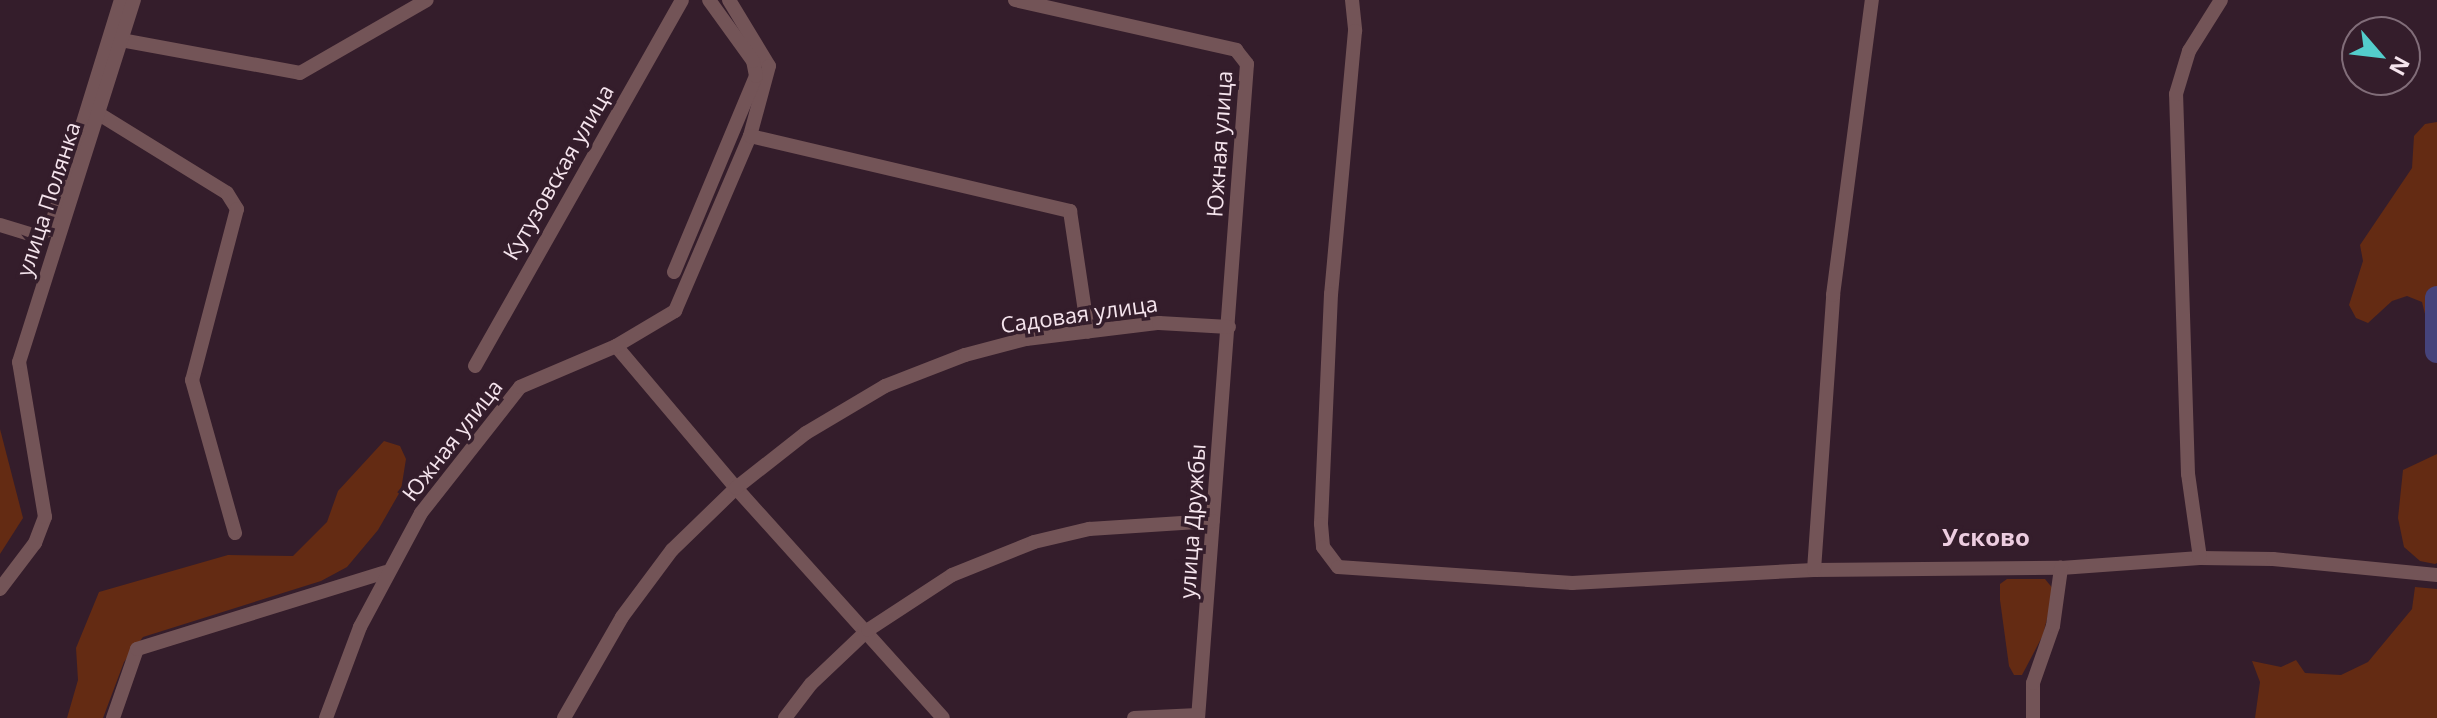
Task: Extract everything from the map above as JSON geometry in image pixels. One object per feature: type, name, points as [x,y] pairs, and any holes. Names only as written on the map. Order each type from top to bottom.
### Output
[{"type":"street","points":[[0,225],[35,236],[50,229],[121,0]]},
{"type":"street","name":"улица Полянка","points":[[0,589],[35,543],[45,517],[19,362],[134,0]]},
{"type":"street","points":[[121,40],[300,73],[427,0]]},
{"type":"street","name":"Кутузовская улица","points":[[475,366],[682,0]]},
{"type":"street","points":[[674,272],[756,76],[753,61],[709,0]]},
{"type":"street","name":"Южная улица","points":[[326,718],[385,572],[421,513],[506,401],[532,379],[616,346],[682,302],[750,136],[769,66],[729,0]]},
{"type":"street","name":"Южная улица","points":[[1015,0],[1236,50],[1245,57],[1229,327]]},
{"type":"street","points":[[1352,0],[1355,31],[1331,294],[1321,524],[1328,558],[1353,570],[1572,583],[1814,570],[2061,568],[2200,558],[2273,559],[2437,575]]},
{"type":"street","points":[[1814,570],[1833,295],[1872,0]]},
{"type":"street","points":[[2200,558],[2188,474],[2176,94],[2189,51],[2221,0]]},
{"type":"street","points":[[99,114],[227,193],[237,209],[192,380],[235,533]]},
{"type":"street","points":[[750,136],[1070,211],[1088,332]]},
{"type":"street","name":"Садовая улица","points":[[564,718],[580,683],[672,550],[736,488],[806,433],[885,386],[965,355],[1026,339],[1159,323],[1229,327]]},
{"type":"street","name":"улица Дружбы","points":[[1198,717],[1229,327]]},
{"type":"street","points":[[616,346],[736,488],[868,630],[943,718]]},
{"type":"street","points":[[785,718],[811,684],[868,630],[952,575],[1034,542],[1134,523],[1213,521]]},
{"type":"street","points":[[2033,718],[2033,683],[2053,626],[2061,568]]},
{"type":"street","points":[[113,718],[137,649],[385,572]]},
{"type":"street","points":[[1134,718],[1198,717]]},
{"type":"shaded area","points":[[2437,122],[2437,334],[2429,330],[2422,302],[2407,296],[2392,301],[2368,323],[2356,318],[2349,305],[2363,261],[2360,245],[2412,168],[2414,136],[2425,124]]},
{"type":"shaded area","points":[[0,429],[23,518],[0,554]]},
{"type":"shaded area","points":[[384,441],[400,446],[406,459],[401,490],[378,530],[347,567],[321,581],[143,637],[124,662],[103,718],[67,718],[78,680],[76,648],[99,592],[228,555],[293,556],[327,522],[338,491]]},
{"type":"shaded area","points":[[2437,454],[2435,564],[2420,561],[2404,547],[2398,518],[2403,470]]},
{"type":"shaded area","points":[[2007,579],[2045,579],[2054,590],[2043,635],[2022,675],[2014,675],[2009,666],[2000,600],[2000,584]]},
{"type":"shaded area","points":[[2415,587],[2437,589],[2437,718],[2255,718],[2260,682],[2252,661],[2281,667],[2296,660],[2305,673],[2341,675],[2368,662],[2412,609]]},
{"type":"waterway","points":[[2437,298],[2437,351]]},
{"type":"district","name":"Усково","points":[[1986,537]]}]
